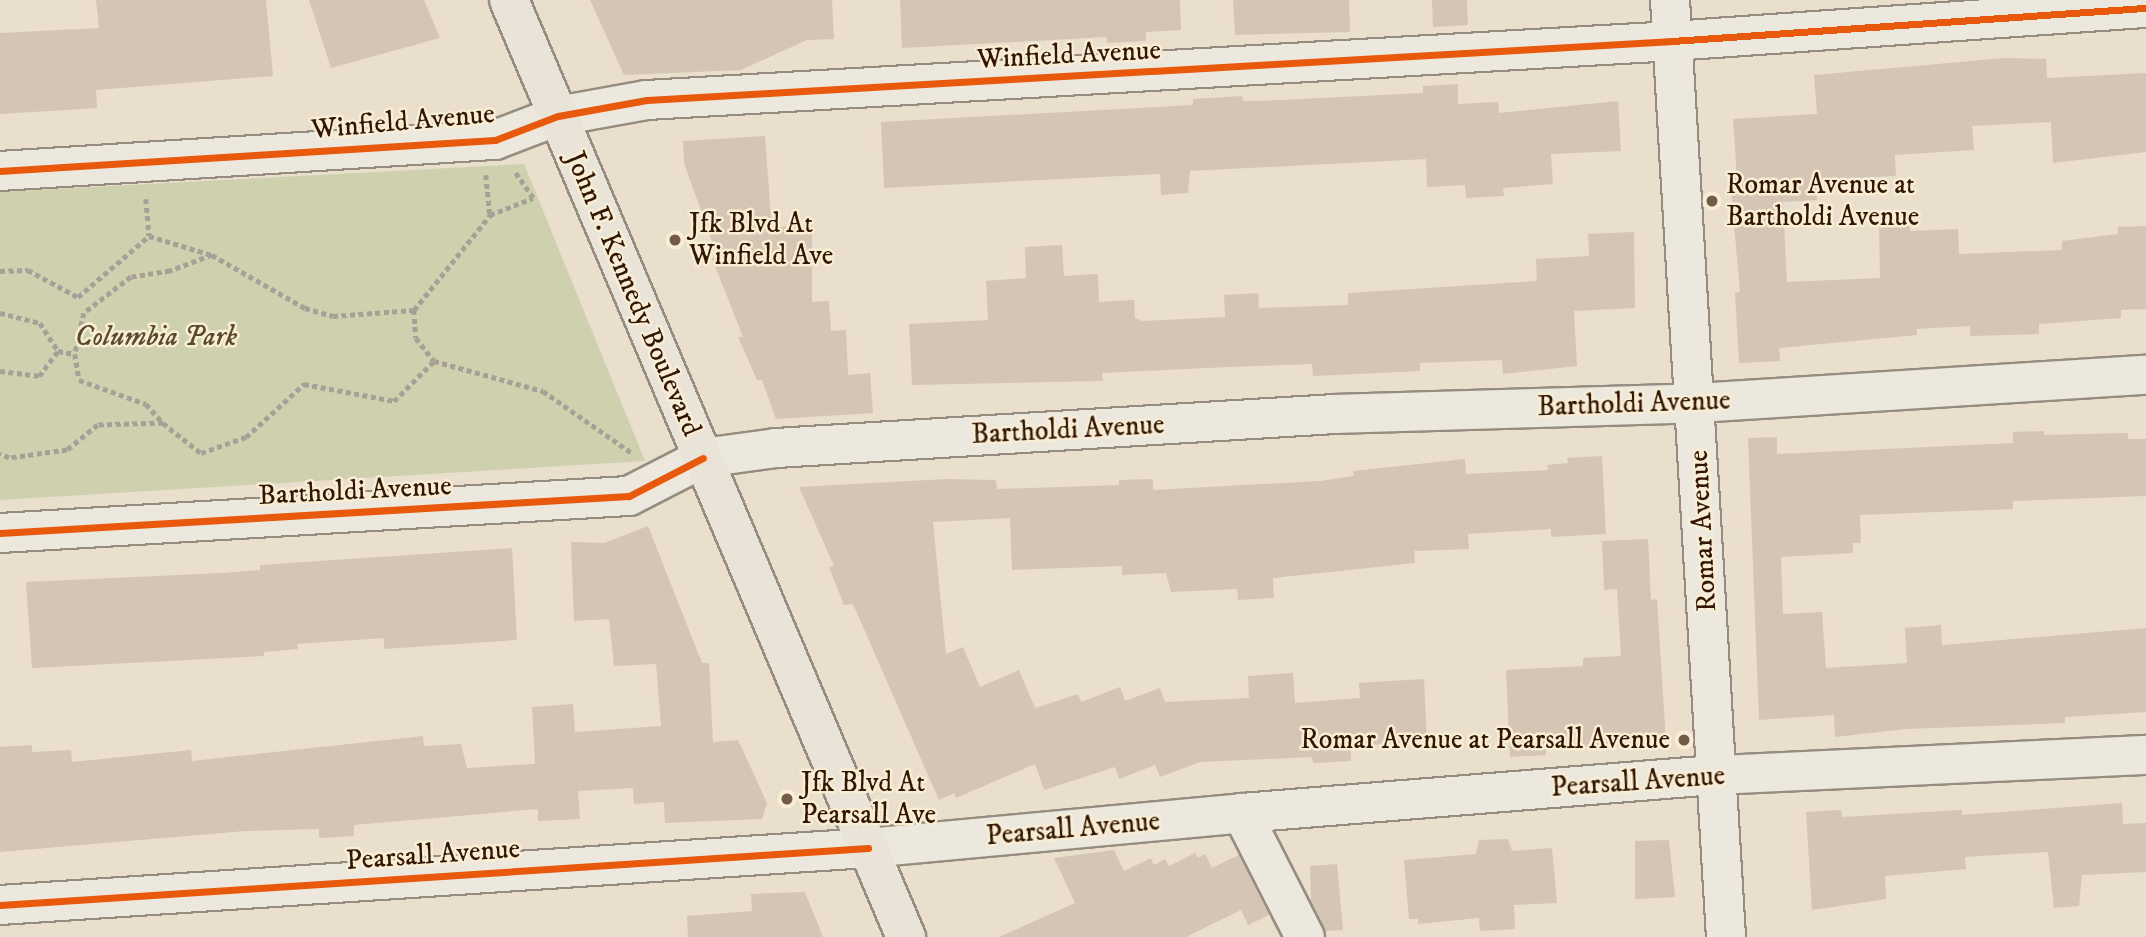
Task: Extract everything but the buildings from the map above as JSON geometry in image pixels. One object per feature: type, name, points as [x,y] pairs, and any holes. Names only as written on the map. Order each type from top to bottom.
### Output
[{"type":"main road","name":"John F. Kennedy Boulevard","points":[[509,0],[905,937]]},
{"type":"street","name":"Romar Avenue","points":[[1670,0],[1726,937]]},
{"type":"street","name":"Winfield Avenue","points":[[0,171],[495,140],[558,116],[647,100],[1672,41],[2146,8]]},
{"type":"street","name":"Bartholdi Avenue","points":[[0,533],[629,496],[703,458],[776,448],[1321,415],[1696,403],[2146,375]]},
{"type":"street","name":"Pearsall Avenue","points":[[0,905],[868,848],[1242,813],[1718,775],[2146,755]]},
{"type":"street","points":[[1242,813],[1305,937]]},
{"type":"path","points":[[491,215],[486,171],[497,172]]},
{"type":"path","points":[[508,172],[519,173],[533,198],[491,215],[414,310],[416,338],[434,361],[542,391],[634,454]]},
{"type":"path","points":[[145,195],[149,236]]},
{"type":"path","points":[[149,236],[212,255],[305,309],[332,316],[414,310]]},
{"type":"path","points":[[0,271],[29,270],[78,297],[149,236]]},
{"type":"path","points":[[212,255],[170,271],[131,277],[84,313],[75,354],[79,380],[146,404],[163,423],[201,453],[246,437],[303,384],[394,401],[434,361]]},
{"type":"path","points":[[0,313],[40,323],[58,351],[75,354]]},
{"type":"path","points":[[0,371],[39,376],[58,351]]},
{"type":"path","points":[[0,454],[9,458],[66,450],[98,425],[163,423]]},
{"type":"green space","name":"Columbia Park","points":[[524,164],[645,461],[0,500],[0,192]]},
{"type":"cycle path","points":[[0,171],[495,140],[558,116],[647,100],[1672,41],[2146,8]]},
{"type":"cycle path","points":[[0,533],[629,496],[703,458]]},
{"type":"cycle path","points":[[0,905],[868,848]]},
{"type":"place","name":"Romar Avenue at Bartholdi Avenue","points":[[1712,201]]},
{"type":"place","name":"Jfk Blvd At Winfield Ave","points":[[675,240]]},
{"type":"place","name":"Romar Avenue at Pearsall Avenue","points":[[1684,740]]},
{"type":"place","name":"Jfk Blvd At Pearsall Ave","points":[[787,799]]}]
